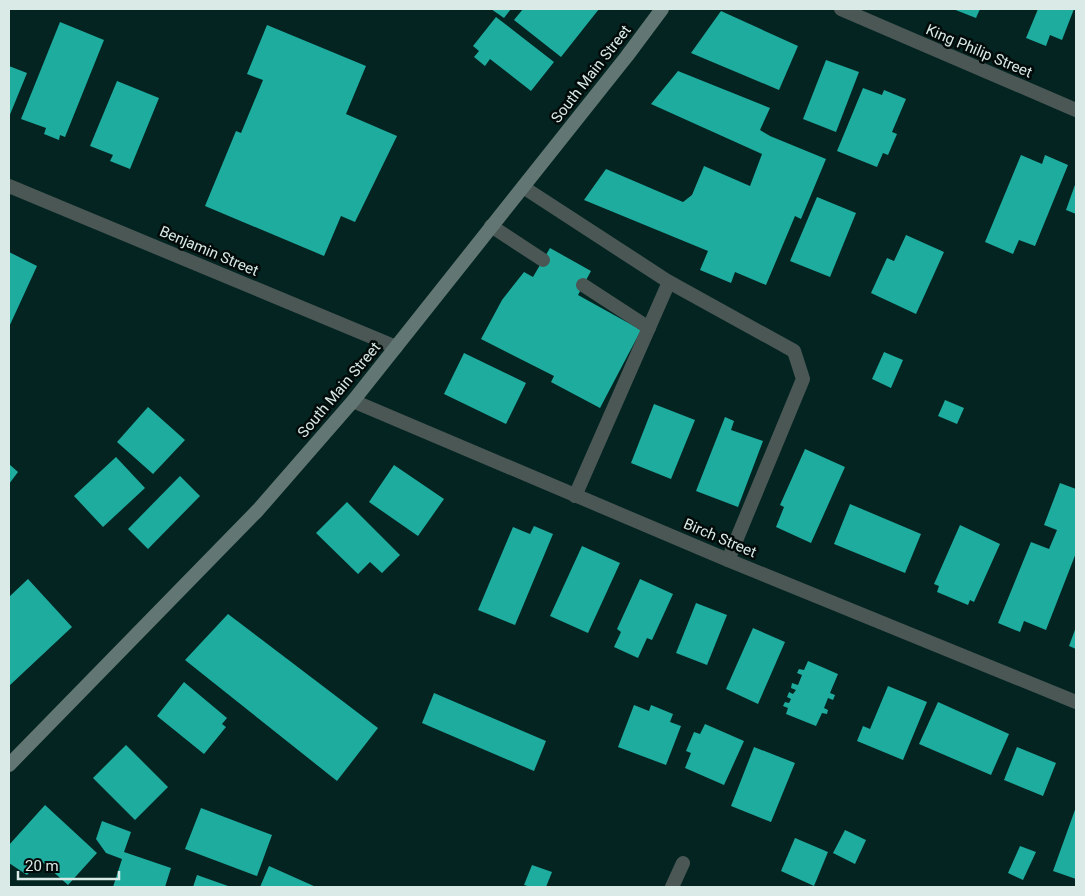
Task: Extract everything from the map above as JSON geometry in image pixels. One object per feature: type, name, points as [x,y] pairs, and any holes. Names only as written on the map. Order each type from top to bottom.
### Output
[{"type":"main road","name":"South Main Street","points":[[9,764],[258,510],[396,347],[628,56],[662,9]]},
{"type":"street","name":"King Philip Street","points":[[841,9],[1076,110]]},
{"type":"street","name":"Benjamin Street","points":[[9,186],[396,347]]},
{"type":"street","points":[[522,187],[669,282],[794,351],[803,379],[728,560]]},
{"type":"street","points":[[491,226],[543,260]]},
{"type":"street","points":[[575,496],[669,282]]},
{"type":"street","points":[[583,285],[649,328]]},
{"type":"street","name":"Birch Street","points":[[353,400],[728,560],[1076,702]]},
{"type":"street","points":[[672,887],[683,863]]},
{"type":"building","points":[[491,9],[511,9],[504,18]]},
{"type":"building","points":[[523,9],[599,9],[561,57],[514,20]]},
{"type":"building","points":[[953,9],[980,9],[976,18]]},
{"type":"building","points":[[1038,9],[1074,9],[1062,40],[1050,35],[1046,46],[1026,38]]},
{"type":"building","points":[[721,11],[798,46],[779,90],[691,53]]},
{"type":"building","points":[[496,17],[554,62],[531,91],[490,59],[485,66],[474,57],[479,51],[473,46]]},
{"type":"building","points":[[60,22],[104,40],[65,137],[60,135],[59,140],[44,134],[46,128],[21,119]]},
{"type":"building","points":[[267,25],[366,66],[346,114],[397,136],[355,222],[341,216],[324,256],[205,206],[236,131],[241,133],[263,80],[247,74]]},
{"type":"building","points":[[826,60],[859,72],[836,132],[803,119]]},
{"type":"building","points":[[9,66],[27,73],[9,117]]},
{"type":"building","points":[[678,71],[770,108],[760,130],[826,159],[801,219],[795,216],[766,285],[735,272],[731,283],[700,270],[708,251],[584,200],[606,169],[683,202],[692,195],[704,166],[750,186],[762,154],[651,104]]},
{"type":"building","points":[[117,81],[159,98],[130,169],[110,161],[113,155],[90,146]]},
{"type":"building","points":[[863,88],[882,95],[884,90],[906,99],[892,132],[897,134],[888,155],[883,153],[877,167],[837,151]]},
{"type":"building","points":[[1021,155],[1042,164],[1045,155],[1068,165],[1035,246],[1019,240],[1013,254],[985,242]]},
{"type":"building","points":[[1076,182],[1076,214],[1066,210]]},
{"type":"building","points":[[817,197],[856,213],[830,277],[790,261]]},
{"type":"building","points":[[906,235],[944,252],[916,314],[871,293],[887,258],[894,261]]},
{"type":"building","points":[[550,248],[591,271],[578,295],[641,330],[600,408],[551,382],[554,376],[481,339],[502,300],[524,272],[533,277]]},
{"type":"building","points":[[9,252],[37,266],[9,327]]},
{"type":"building","points":[[884,352],[903,360],[891,388],[872,379]]},
{"type":"building","points":[[464,353],[526,383],[506,424],[444,394]]},
{"type":"building","points":[[945,400],[964,408],[957,424],[938,416]]},
{"type":"building","points":[[654,404],[695,420],[671,479],[631,463]]},
{"type":"building","points":[[148,407],[185,440],[153,474],[117,442]]},
{"type":"building","points":[[725,417],[734,421],[731,430],[763,441],[738,507],[696,491]]},
{"type":"building","points":[[805,449],[845,467],[811,543],[776,527],[784,507],[780,505]]},
{"type":"building","points":[[116,457],[145,488],[103,527],[74,496]]},
{"type":"building","points":[[9,464],[18,472],[9,484]]},
{"type":"building","points":[[394,465],[444,499],[418,536],[369,502]]},
{"type":"building","points":[[180,476],[200,496],[148,549],[128,529]]},
{"type":"building","points":[[1060,483],[1076,489],[1076,553],[1046,630],[1024,621],[1020,632],[998,623],[1031,542],[1049,549],[1057,530],[1044,525]]},
{"type":"building","points":[[347,502],[400,555],[382,573],[370,562],[358,574],[316,533]]},
{"type":"building","points":[[850,504],[921,534],[905,573],[834,544]]},
{"type":"building","points":[[960,525],[1000,544],[974,602],[970,600],[968,605],[937,592],[939,586],[934,584]]},
{"type":"building","points":[[534,526],[553,534],[515,625],[478,610],[513,527],[530,534]]},
{"type":"building","points":[[582,546],[620,563],[588,633],[550,616]]},
{"type":"building","points":[[28,579],[72,627],[9,686],[9,597]]},
{"type":"building","points":[[640,579],[673,594],[652,640],[647,638],[638,658],[614,647],[621,632],[617,629]]},
{"type":"building","points":[[696,603],[727,615],[707,665],[676,653]]},
{"type":"building","points":[[228,614],[378,728],[337,781],[185,660]]},
{"type":"building","points":[[1076,627],[1076,649],[1069,646]]},
{"type":"building","points":[[753,628],[785,642],[758,704],[726,689]]},
{"type":"building","points":[[808,661],[838,674],[830,693],[835,695],[833,700],[828,698],[824,708],[828,710],[827,714],[822,713],[816,726],[786,714],[788,708],[783,706],[785,702],[789,703],[791,699],[787,697],[789,692],[793,694],[796,690],[791,688],[792,683],[798,685],[802,675],[797,673],[799,669],[804,670]]},
{"type":"building","points":[[184,682],[227,718],[222,724],[226,727],[204,754],[157,716]]},
{"type":"building","points":[[888,686],[927,702],[903,760],[857,741],[863,726],[870,729]]},
{"type":"building","points":[[434,693],[546,741],[534,771],[422,723]]},
{"type":"building","points":[[938,702],[1009,734],[991,775],[919,744]]},
{"type":"building","points":[[634,705],[649,711],[651,705],[673,714],[670,722],[681,726],[666,765],[618,747]]},
{"type":"building","points":[[705,724],[744,741],[724,785],[685,768],[691,753],[686,751],[694,732],[700,734]]},
{"type":"building","points":[[126,745],[168,787],[135,820],[93,778]]},
{"type":"building","points":[[754,747],[795,763],[771,822],[731,806]]},
{"type":"building","points":[[1017,747],[1056,763],[1043,796],[1004,780]]},
{"type":"building","points":[[45,805],[97,853],[68,885],[40,860],[27,875],[9,863],[9,845]]},
{"type":"building","points":[[1076,807],[1076,879],[1053,871]]},
{"type":"building","points":[[201,808],[272,835],[257,876],[185,849]]},
{"type":"building","points":[[102,821],[131,832],[124,852],[171,868],[165,887],[113,887],[122,859],[106,853],[96,839]]},
{"type":"building","points":[[845,830],[866,840],[855,864],[833,853]]},
{"type":"building","points":[[795,838],[828,852],[814,886],[781,871]]},
{"type":"building","points":[[1020,846],[1036,852],[1023,880],[1008,873]]},
{"type":"building","points":[[532,865],[552,872],[546,887],[524,885]]},
{"type":"building","points":[[269,866],[316,887],[260,887]]},
{"type":"building","points":[[197,875],[231,887],[193,887]]}]
